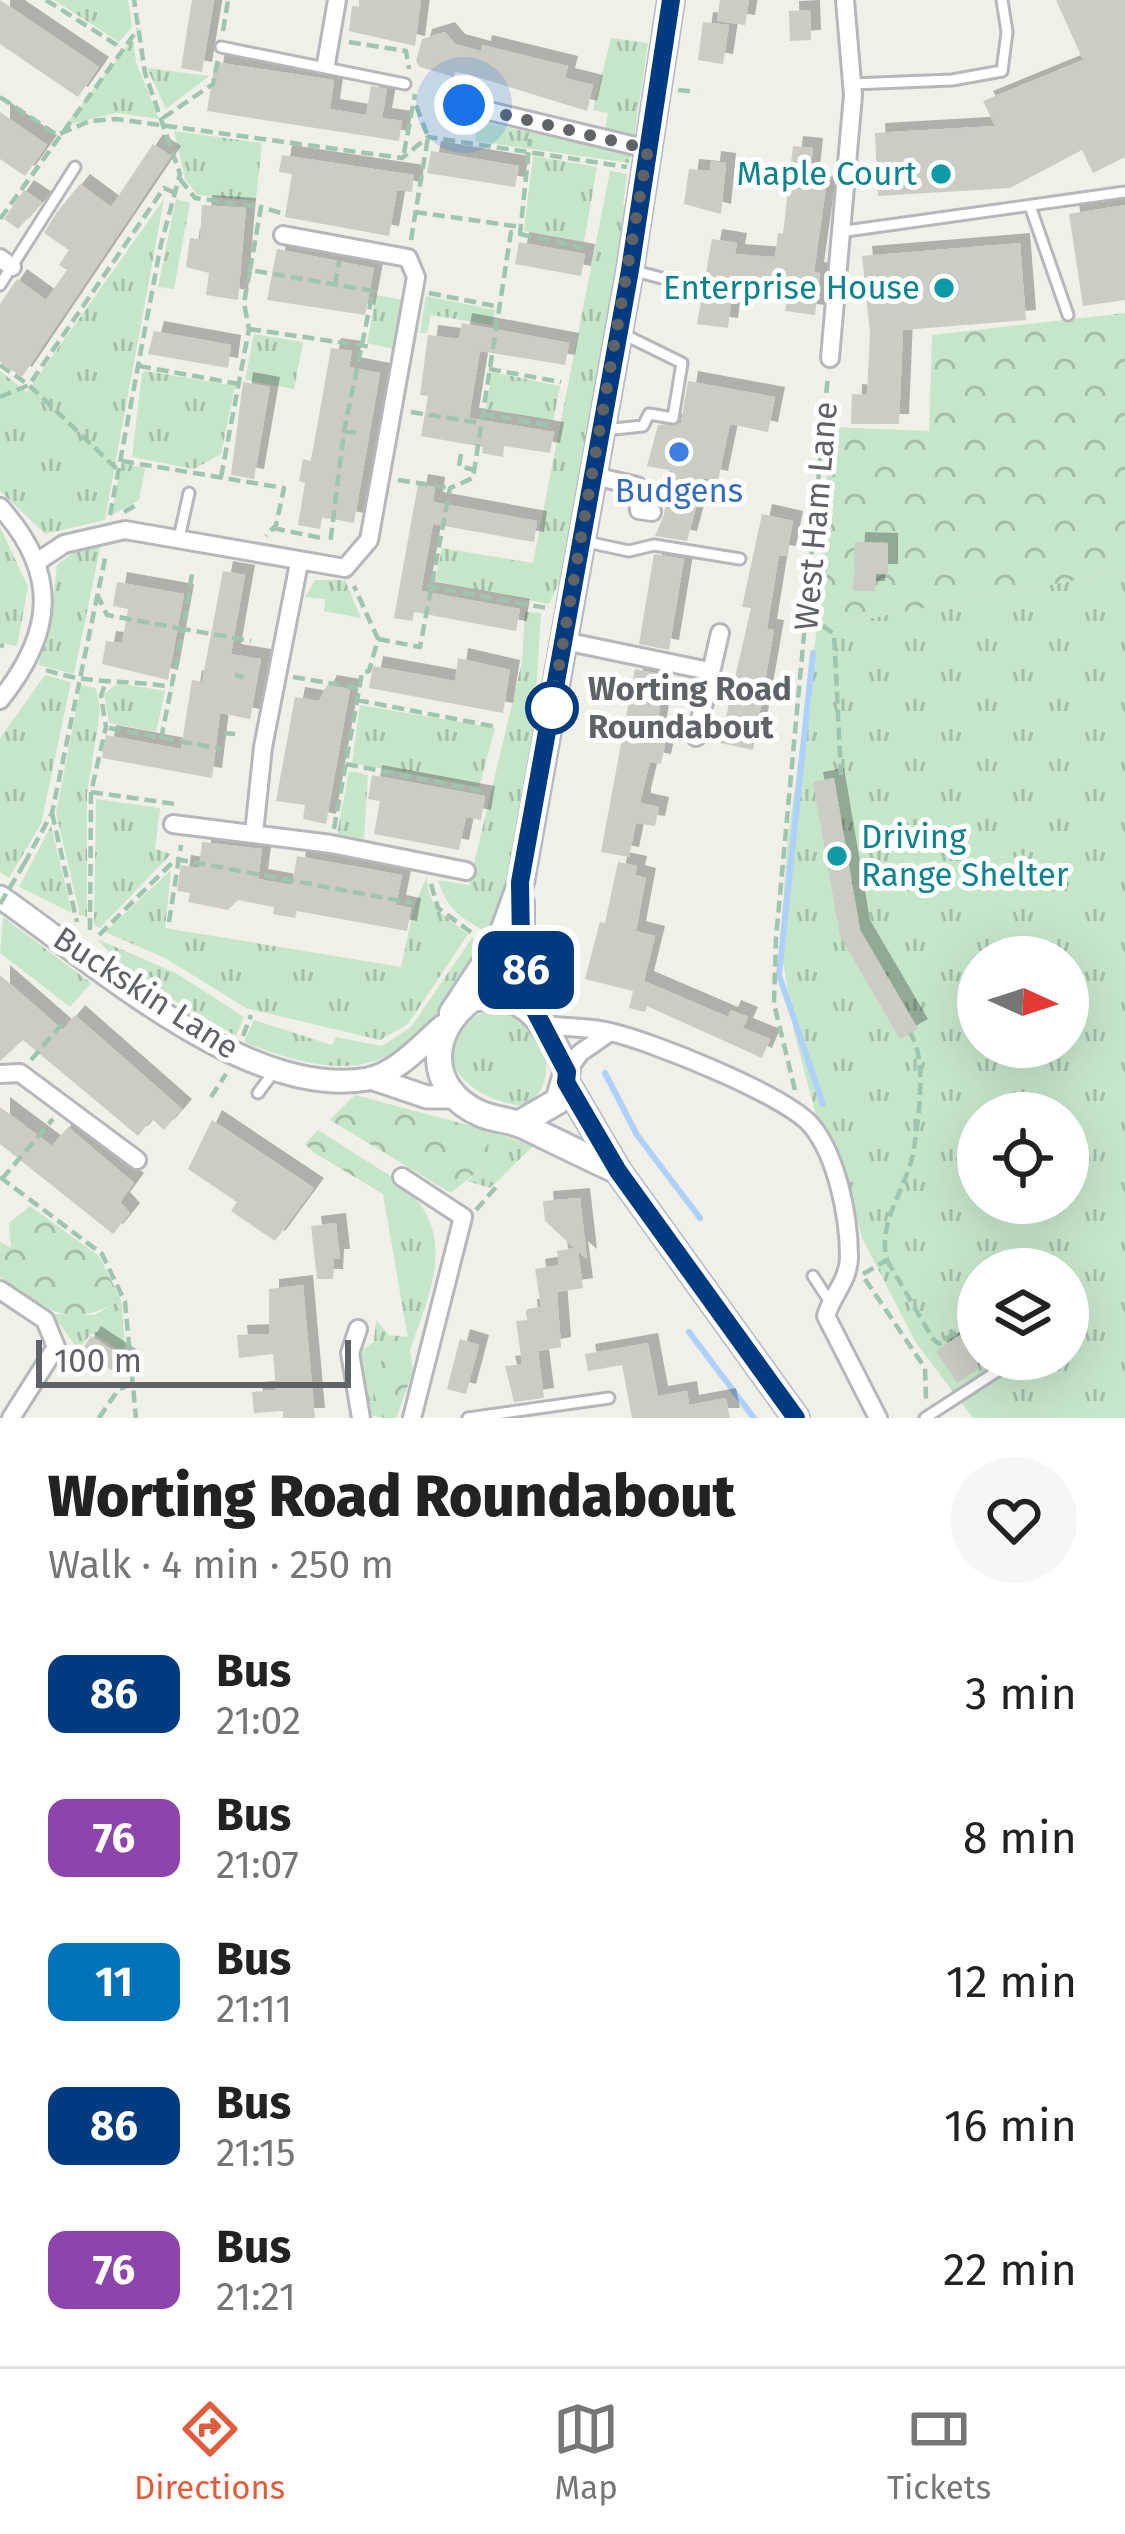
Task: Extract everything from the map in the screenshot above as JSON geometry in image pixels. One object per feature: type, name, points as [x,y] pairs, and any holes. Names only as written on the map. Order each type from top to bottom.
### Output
[{"type":"main road","points":[[618,1171],[520,1123],[482,1115],[454,1097],[441,1078],[436,1057],[448,1020],[500,940],[520,882],[630,270],[640,159],[671,0]]},
{"type":"main road","points":[[520,882],[521,944],[540,1017],[566,1077],[618,1171],[796,1418]]},
{"type":"main road","points":[[448,1020],[472,998],[489,995],[540,1017]]},
{"type":"main road","points":[[520,1123],[558,1101],[566,1077]]},
{"type":"street","points":[[330,65],[337,0]]},
{"type":"street","name":"West Ham Lane","points":[[830,358],[852,84],[845,0]]},
{"type":"street","points":[[464,105],[640,159]]},
{"type":"street","points":[[37,562],[64,544],[109,531],[179,538],[345,568],[369,540],[416,278],[408,257],[283,235]]},
{"type":"street","points":[[594,476],[637,486],[639,509],[652,512]]},
{"type":"street","points":[[0,507],[37,562],[45,606],[27,667],[0,700]]},
{"type":"street","points":[[254,832],[275,674],[299,563]]},
{"type":"street","points":[[696,737],[720,633]]},
{"type":"street","points":[[564,641],[709,671]]},
{"type":"street","points":[[173,824],[331,844],[466,871]]},
{"type":"street","name":"Buckskin Lane","points":[[0,900],[183,1024],[276,1069],[371,1078],[427,1096],[454,1097]]},
{"type":"street","points":[[540,1017],[610,1032],[713,1071],[810,1124],[831,1160],[849,1258],[846,1277],[830,1303],[830,1332],[878,1418]]},
{"type":"street","points":[[371,1078],[392,1069],[448,1020]]},
{"type":"street","points":[[566,1077],[580,1052],[610,1032]]},
{"type":"street","points":[[0,1074],[20,1073],[67,1103],[137,1160]]},
{"type":"street","points":[[402,1177],[463,1216],[412,1418]]},
{"type":"street","points":[[0,1290],[45,1321],[56,1347],[11,1418]]},
{"type":"street","points":[[358,1329],[350,1353],[361,1418]]},
{"type":"lane","points":[[852,84],[952,80],[1002,71],[1007,32],[1002,0]]},
{"type":"lane","points":[[221,47],[330,65],[407,85]]},
{"type":"lane","points":[[0,285],[6,263],[75,167]]},
{"type":"lane","points":[[839,232],[1125,191]]},
{"type":"lane","points":[[1030,206],[1068,315]]},
{"type":"lane","points":[[630,270],[695,287]]},
{"type":"lane","points":[[602,429],[643,426],[649,414],[674,418],[682,363],[618,333]]},
{"type":"lane","points":[[179,538],[188,493]]},
{"type":"lane","points":[[582,541],[629,550],[654,545],[740,559]]},
{"type":"lane","points":[[258,1093],[276,1069]]},
{"type":"lane","points":[[814,1276],[830,1303]]},
{"type":"lane","points":[[927,1416],[983,1380]]},
{"type":"lane","points":[[468,1418],[609,1398]]},
{"type":"path","points":[[46,0],[120,47]]},
{"type":"path","points":[[134,0],[145,73],[180,178],[195,198],[260,207]]},
{"type":"path","points":[[165,122],[213,84],[228,0]]},
{"type":"path","points":[[0,219],[138,28]]},
{"type":"path","points":[[330,65],[351,39],[406,51],[407,85],[428,137],[408,257]]},
{"type":"path","points":[[673,90],[696,92]]},
{"type":"path","points":[[0,98],[57,135]]},
{"type":"path","points":[[402,158],[416,105]]},
{"type":"path","points":[[57,135],[99,119],[165,122],[402,158],[428,137],[530,152],[640,159]]},
{"type":"path","points":[[520,231],[532,124]]},
{"type":"path","points":[[109,521],[180,178]]},
{"type":"path","points":[[0,397],[29,385],[164,188],[176,193]]},
{"type":"path","points":[[416,212],[583,248]]},
{"type":"path","points":[[381,477],[450,488],[473,478],[501,278],[512,232],[520,231]]},
{"type":"path","points":[[221,477],[249,329],[244,303],[250,270],[393,295]]},
{"type":"path","points":[[331,844],[359,688],[378,639],[327,539],[373,291]]},
{"type":"path","points":[[428,293],[500,307]]},
{"type":"path","points":[[249,329],[372,347]]},
{"type":"path","name":"West Ham Lane","points":[[797,1102],[774,1004],[784,837],[830,358]]},
{"type":"path","points":[[0,365],[29,385],[118,471]]},
{"type":"path","points":[[139,366],[239,383]]},
{"type":"path","points":[[490,369],[561,382]]},
{"type":"path","points":[[353,386],[364,388]]},
{"type":"path","points":[[394,409],[481,423]]},
{"type":"path","points":[[482,414],[552,426]]},
{"type":"path","points":[[344,431],[357,433]]},
{"type":"path","points":[[461,454],[459,466],[474,470]]},
{"type":"path","points":[[121,461],[284,488],[273,528],[327,539]]},
{"type":"path","points":[[337,476],[346,478]]},
{"type":"path","points":[[378,639],[420,647],[450,488]]},
{"type":"path","points":[[0,900],[52,813],[106,554]]},
{"type":"path","points":[[161,740],[192,574]]},
{"type":"path","points":[[428,586],[546,608]]},
{"type":"path","points":[[97,594],[107,615],[251,641]]},
{"type":"path","points":[[808,619],[834,634],[841,775]]},
{"type":"path","points":[[46,670],[105,684],[125,679],[171,687]]},
{"type":"path","points":[[275,674],[359,688]]},
{"type":"path","points":[[235,675],[243,677]]},
{"type":"path","points":[[90,930],[91,792],[106,727],[101,696],[105,684]]},
{"type":"path","points":[[357,700],[497,727]]},
{"type":"path","points":[[106,727],[221,749]]},
{"type":"path","points":[[224,733],[235,734]]},
{"type":"path","points":[[346,764],[483,791]]},
{"type":"path","points":[[91,792],[190,806]]},
{"type":"path","points":[[52,813],[77,922]]},
{"type":"path","points":[[176,859],[412,903]]},
{"type":"path","points":[[169,922],[176,859]]},
{"type":"path","points":[[99,934],[176,859]]},
{"type":"path","points":[[241,871],[242,859]]},
{"type":"path","points":[[262,875],[263,866]]},
{"type":"path","points":[[434,867],[430,892],[438,908],[472,933]]},
{"type":"path","points":[[291,880],[292,871]]},
{"type":"path","points":[[324,886],[325,877]]},
{"type":"path","points":[[380,897],[382,889]]},
{"type":"path","points":[[238,1046],[251,1015]]},
{"type":"path","points":[[20,1073],[67,1018]]},
{"type":"path","points":[[910,1033],[918,1072],[913,1153],[881,1238],[887,1261],[933,1339],[939,1343],[957,1331]]},
{"type":"path","points":[[211,1096],[226,1074]]},
{"type":"path","points":[[67,1103],[1,1178],[102,1254],[125,1302],[136,1418]]},
{"type":"path","points":[[463,1216],[496,1187]]},
{"type":"path","points":[[887,1261],[862,1275],[926,1368],[927,1416]]},
{"type":"path","points":[[109,1383],[118,1390]]},
{"type":"path","points":[[99,1418],[118,1390],[133,1383]]},
{"type":"green space","points":[[54,0],[128,0],[132,27],[119,42]]},
{"type":"green space","points":[[133,38],[136,62],[159,119],[116,113],[66,125]]},
{"type":"green space","points":[[611,38],[648,43],[634,138],[604,135],[608,113],[593,110]]},
{"type":"green space","points":[[147,68],[209,76],[166,109]]},
{"type":"green space","points":[[478,121],[631,154],[629,163],[475,141]]},
{"type":"green space","points":[[174,131],[262,143],[256,201],[197,195],[185,179]]},
{"type":"green space","points":[[533,156],[597,167],[584,242],[524,231]]},
{"type":"green space","points":[[610,171],[627,174],[623,205],[628,206],[566,567],[549,604],[435,581],[442,548],[533,563]]},
{"type":"green space","points":[[164,199],[105,520],[45,534],[0,491],[0,371],[27,392]]},
{"type":"green space","points":[[176,199],[190,203],[174,289],[158,287]]},
{"type":"green space","points":[[376,295],[403,300],[394,349],[367,343]]},
{"type":"green space","points":[[426,296],[495,310],[492,325],[431,315],[427,333],[420,333]]},
{"type":"green space","points":[[1125,313],[1125,571],[817,628],[830,427],[929,431],[932,335]]},
{"type":"green space","points":[[254,334],[303,342],[294,389],[245,380]]},
{"type":"green space","points":[[492,372],[560,386],[553,421],[486,409]]},
{"type":"green space","points":[[142,373],[235,386],[221,454],[194,469],[132,457]]},
{"type":"green space","points":[[121,463],[145,468],[139,500],[112,515]]},
{"type":"green space","points":[[0,527],[28,587],[17,646],[0,643]]},
{"type":"green space","points":[[101,544],[74,674],[38,665],[50,629],[57,565],[78,549]]},
{"type":"green space","points":[[1125,571],[1125,1418],[973,1418],[916,1343],[862,1238],[843,1164],[816,1115],[794,1032],[780,940],[788,837],[817,628]]},
{"type":"green space","points":[[315,580],[345,580],[361,618],[324,611],[325,599],[305,597]]},
{"type":"green space","points":[[525,612],[541,613],[533,741],[505,894],[491,934],[457,913],[438,880],[469,885],[522,662]]},
{"type":"green space","points":[[45,675],[71,682],[41,824],[9,878],[0,872],[0,738]]},
{"type":"green space","points":[[118,683],[165,691],[156,732],[109,723],[104,694]]},
{"type":"green space","points":[[81,685],[96,688],[100,711],[87,794],[87,917],[80,915],[56,813]]},
{"type":"green space","points":[[360,705],[495,728],[479,787],[352,763]]},
{"type":"green space","points":[[349,771],[368,775],[364,839],[337,834]]},
{"type":"green space","points":[[96,799],[160,808],[155,849],[171,854],[100,928],[94,925]]},
{"type":"green space","points":[[51,826],[72,913],[19,887]]},
{"type":"green space","points":[[171,870],[165,928],[401,967],[414,907],[427,876],[434,903],[468,934],[408,1024],[380,1040],[246,1008],[165,958],[105,932]]},
{"type":"green space","points":[[3,917],[91,983],[70,1007],[0,953]]},
{"type":"green space","points":[[472,938],[485,942],[460,982],[413,1038],[388,1055],[360,1064],[328,1065],[244,1042],[254,1020],[332,1045],[336,1037],[382,1046],[411,1027]]},
{"type":"green space","points":[[97,939],[176,973],[244,1017],[236,1036],[129,974]]},
{"type":"green space","points":[[504,1008],[529,1028],[544,1055],[544,1083],[523,1106],[475,1089],[452,1058],[451,1042],[459,1028],[477,1016]]},
{"type":"green space","points":[[355,1095],[487,1130],[490,1161],[451,1193],[330,1120]]},
{"type":"green space","points":[[318,1130],[395,1179],[383,1194],[313,1152],[305,1144]]},
{"type":"green space","points":[[487,1130],[533,1146],[490,1188],[467,1181],[490,1161]]},
{"type":"green space","points":[[395,1179],[428,1218],[436,1258],[410,1350],[383,1194]]},
{"type":"green space","points":[[30,1206],[99,1256],[121,1300],[71,1315],[44,1307],[0,1277],[0,1242],[11,1248],[9,1223]]},
{"type":"green space","points":[[121,1300],[126,1355],[92,1333],[78,1349],[52,1314],[94,1315]]},
{"type":"green space","points":[[376,1320],[389,1335],[373,1390],[383,1418],[367,1414],[356,1354],[374,1342]]},
{"type":"green space","points":[[389,1335],[408,1337],[413,1372],[396,1418],[383,1418],[373,1390]]},
{"type":"building","points":[[0,0],[99,67],[78,97],[0,44]]},
{"type":"building","points":[[192,0],[214,0],[202,72],[181,68]]},
{"type":"building","points":[[359,0],[421,0],[415,46],[349,31],[352,6],[359,7]]},
{"type":"building","points":[[720,0],[749,0],[745,25],[717,21]]},
{"type":"building","points":[[1056,0],[1125,0],[1125,157],[1093,173],[1082,150],[1010,188],[878,196],[875,133],[995,126],[983,101],[1083,60]]},
{"type":"building","points":[[810,10],[811,40],[790,41],[789,11]]},
{"type":"building","points":[[703,22],[729,25],[723,64],[698,60]]},
{"type":"building","points":[[445,32],[455,44],[481,51],[482,45],[568,66],[565,78],[593,85],[587,111],[467,74],[455,72],[454,77],[420,67],[416,61],[422,39]]},
{"type":"building","points":[[215,62],[334,80],[330,109],[366,115],[371,86],[387,89],[382,118],[402,121],[399,141],[207,111]]},
{"type":"building","points":[[0,112],[47,145],[25,176],[0,159]]},
{"type":"building","points":[[153,144],[171,156],[22,377],[0,362],[0,304],[17,279],[46,300],[67,270],[59,265],[69,250],[44,233],[57,212],[80,184],[111,207]]},
{"type":"building","points":[[793,146],[813,148],[809,184],[826,187],[814,272],[820,273],[815,315],[785,311],[787,300],[733,286],[728,328],[697,324],[712,239],[737,243],[735,254],[775,257],[778,233],[783,234]]},
{"type":"building","points":[[431,151],[519,166],[515,187],[427,173]]},
{"type":"building","points":[[282,155],[414,175],[412,192],[397,190],[389,236],[285,217],[292,174],[279,172]]},
{"type":"building","points":[[711,161],[726,163],[721,214],[684,204],[689,169],[710,171]]},
{"type":"building","points":[[24,190],[42,202],[18,229],[4,219]]},
{"type":"building","points":[[202,205],[246,208],[238,300],[206,295],[209,273],[186,267],[190,238],[200,239]]},
{"type":"building","points":[[1125,205],[1125,300],[1083,306],[1069,214]]},
{"type":"building","points":[[519,242],[585,254],[581,276],[515,264]]},
{"type":"building","name":"Enterprise House","points":[[1020,243],[1026,320],[903,330],[899,424],[851,424],[852,394],[867,395],[870,332],[862,256]]},
{"type":"building","points":[[277,249],[374,268],[365,315],[267,300]]},
{"type":"building","points":[[462,323],[569,343],[565,365],[480,351],[469,418],[554,432],[550,453],[504,446],[503,457],[482,453],[483,447],[421,436],[428,396],[420,395],[428,335],[459,339]]},
{"type":"building","points":[[154,331],[231,345],[228,368],[148,354]]},
{"type":"building","points":[[331,348],[352,351],[349,367],[380,373],[354,523],[322,517],[320,529],[298,525],[305,483],[299,481],[303,459],[311,461]]},
{"type":"building","points":[[688,381],[775,397],[768,432],[730,424],[718,481],[704,478],[687,541],[655,536],[664,515],[669,470],[647,466],[658,425],[681,423]]},
{"type":"building","points":[[243,382],[270,387],[254,479],[231,475]]},
{"type":"building","points":[[418,484],[435,487],[433,502],[537,521],[534,542],[433,524],[421,591],[520,609],[516,631],[414,612],[412,621],[394,618]]},
{"type":"building","points":[[762,514],[793,521],[786,556],[779,555],[767,629],[774,630],[753,750],[720,743],[751,608],[742,607]]},
{"type":"building","points":[[855,542],[888,543],[888,574],[876,574],[875,591],[853,591]]},
{"type":"building","points":[[654,554],[684,559],[669,650],[639,644]]},
{"type":"building","points":[[223,571],[245,575],[231,654],[261,659],[250,719],[220,713],[212,778],[102,758],[106,735],[181,749],[192,680],[202,682]]},
{"type":"building","points":[[117,582],[184,594],[168,680],[102,664],[106,641],[122,643],[128,609],[113,606]]},
{"type":"building","points":[[458,658],[510,670],[503,713],[369,688],[373,666],[455,681]]},
{"type":"building","points":[[635,669],[665,675],[656,733],[667,735],[661,764],[650,762],[641,798],[641,803],[659,807],[655,826],[636,823],[629,857],[601,852]]},
{"type":"building","points":[[327,685],[350,689],[326,824],[303,819],[305,805],[276,801],[295,697],[319,701]]},
{"type":"building","points":[[372,775],[485,796],[481,820],[466,817],[459,850],[374,834],[380,801],[368,799]]},
{"type":"building","name":"Driving Range Shelter","points":[[834,778],[860,930],[918,1029],[900,1039],[840,936],[813,782]]},
{"type":"building","points":[[202,842],[262,849],[258,879],[292,885],[297,856],[402,875],[396,905],[411,908],[407,931],[297,911],[295,918],[273,914],[274,907],[238,900],[228,910],[188,902],[190,893],[177,891],[181,865],[199,868]]},
{"type":"building","points":[[618,862],[637,866],[635,875],[646,878],[636,931],[655,936],[644,981],[728,1017],[731,1010],[748,1017],[743,1028],[770,1039],[762,1058],[647,1006],[645,1012],[629,1008],[633,991],[585,979],[600,922],[605,923]]},
{"type":"building","points":[[0,975],[63,1030],[75,1015],[182,1109],[164,1130],[152,1119],[138,1136],[23,1040],[0,1061]]},
{"type":"building","points":[[0,1107],[52,1146],[68,1127],[134,1183],[120,1202],[130,1213],[113,1234],[0,1144]]},
{"type":"building","points":[[212,1120],[314,1188],[275,1241],[231,1211],[237,1202],[188,1169]]},
{"type":"building","points":[[580,1198],[587,1259],[578,1251],[583,1288],[557,1292],[561,1347],[538,1351],[544,1398],[514,1402],[505,1366],[522,1364],[516,1321],[528,1320],[527,1309],[541,1307],[535,1269],[559,1265],[557,1251],[574,1248],[545,1221],[543,1201]]},
{"type":"building","points":[[336,1223],[340,1259],[334,1259],[333,1279],[317,1279],[311,1226]]},
{"type":"building","points":[[303,1285],[315,1418],[283,1418],[283,1411],[254,1413],[252,1392],[276,1390],[273,1354],[239,1358],[237,1335],[269,1334],[269,1289]]},
{"type":"building","points":[[91,1336],[126,1359],[116,1373],[82,1350]]},
{"type":"building","points":[[957,1337],[957,1380],[962,1380],[957,1383],[936,1351]]},
{"type":"building","points":[[460,1339],[479,1345],[466,1394],[447,1389]]},
{"type":"building","points":[[648,1343],[658,1396],[687,1391],[689,1405],[726,1398],[730,1418],[632,1418],[622,1365],[588,1371],[585,1354]]},
{"type":"waterway","points":[[813,653],[779,975],[823,1104]]},
{"type":"waterway","points":[[605,1073],[637,1135],[700,1218]]},
{"type":"waterway","points":[[689,1332],[754,1418]]},
{"type":"bus line","name":"86","points":[[671,0],[630,270],[520,882],[521,944],[534,1009],[567,1072],[566,1082],[618,1171],[662,1225],[796,1418]]},
{"type":"place","name":"Maple Court","points":[[941,174]]},
{"type":"place","name":"Enterprise House","points":[[944,288]]},
{"type":"place","name":"Budgens","points":[[679,452]]},
{"type":"place","name":"Worting Road Roundabout","points":[[552,708]]},
{"type":"place","name":"Driving Range Shelter","points":[[837,856]]},
{"type":"route","points":[[464,105],[648,149],[549,724],[552,708]]}]
